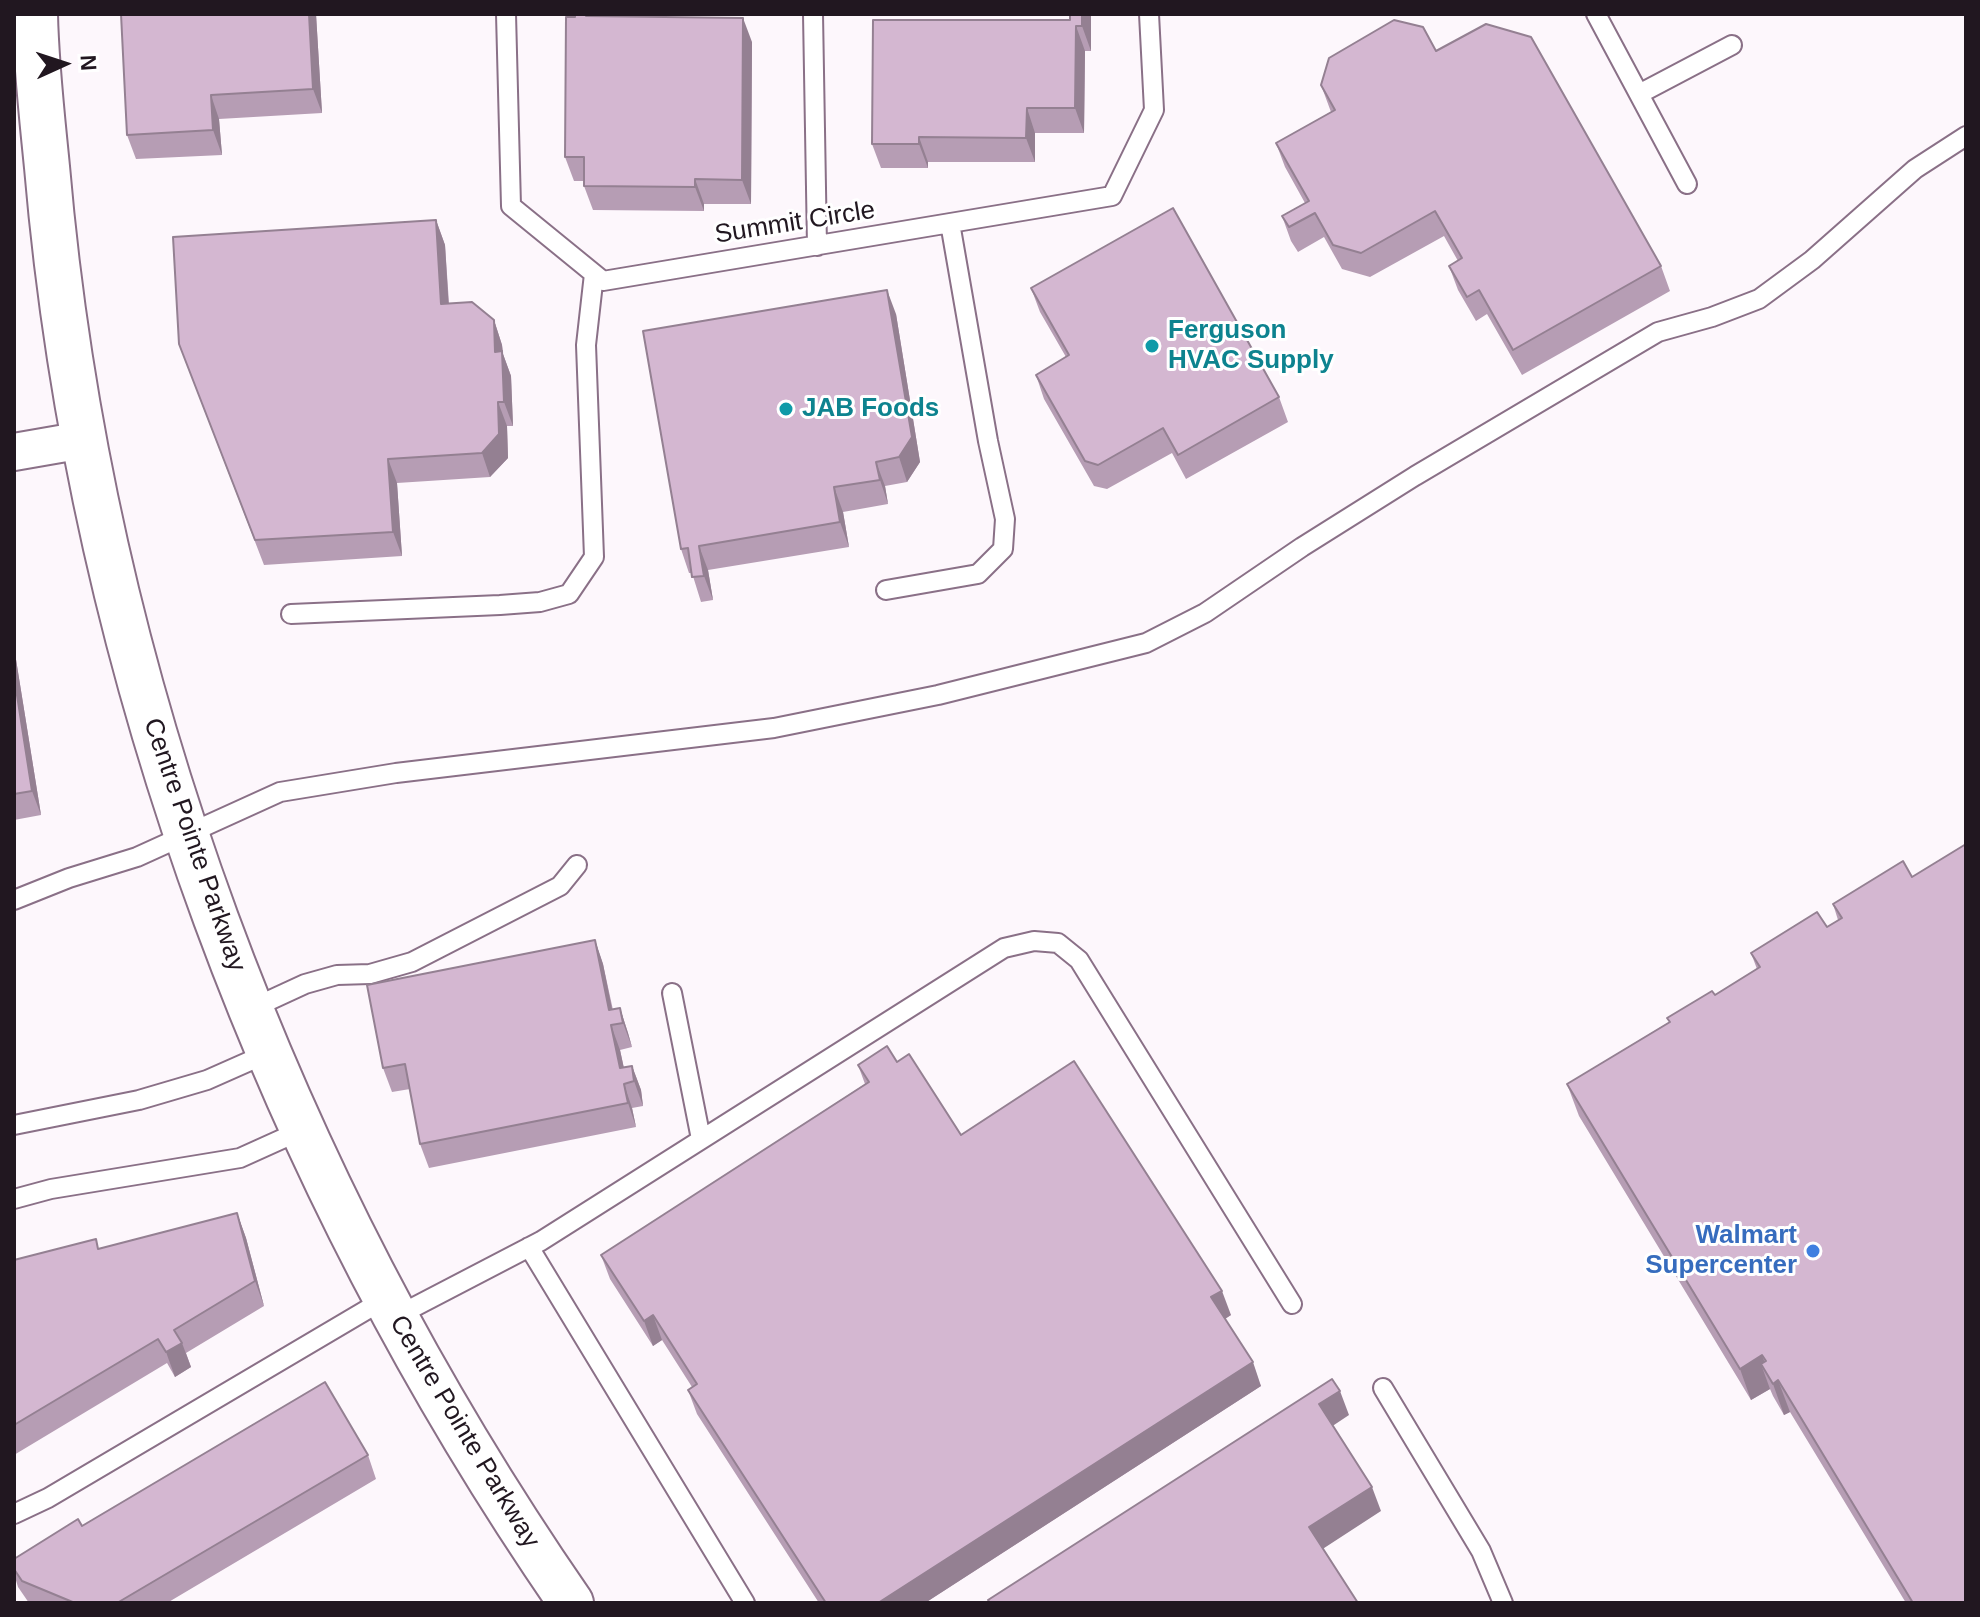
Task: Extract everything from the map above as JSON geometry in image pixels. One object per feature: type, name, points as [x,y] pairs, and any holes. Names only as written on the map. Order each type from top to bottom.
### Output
[{"type":"street","name":"Centre Pointe Parkway","points":[[35,14],[52,233],[83,440],[116,589],[155,736],[187,834],[268,1053],[302,1130],[390,1308],[460,1432],[571,1603]]},
{"type":"street","points":[[14,452],[83,440]]},
{"type":"lane","points":[[291,614],[540,602],[569,594],[594,557],[586,345],[594,274],[511,206],[506,14]]},
{"type":"lane","points":[[813,14],[817,246]]},
{"type":"lane","name":"Summit Circle","points":[[594,274],[603,281],[1112,196],[1154,110],[1149,14]]},
{"type":"lane","points":[[1596,14],[1687,184]]},
{"type":"lane","points":[[1639,94],[1732,45]]},
{"type":"lane","points":[[14,900],[69,878],[137,857],[280,792],[396,773],[774,728],[938,695],[1146,643],[1205,613],[1415,476],[1658,332],[1712,317],[1759,299],[1812,260],[1915,169],[1966,136]]},
{"type":"lane","points":[[886,590],[978,574],[1003,549],[1005,519],[988,441],[950,223]]},
{"type":"lane","points":[[250,1009],[305,984],[337,975],[370,974],[412,962],[560,886],[577,865]]},
{"type":"lane","points":[[14,1514],[390,1308],[529,1247],[1004,948],[1034,941],[1058,943],[1079,960],[1292,1304]]},
{"type":"lane","points":[[672,993],[701,1139]]},
{"type":"lane","points":[[14,1125],[139,1100],[207,1080],[268,1053]]},
{"type":"lane","points":[[14,1199],[51,1189],[240,1158],[302,1130]]},
{"type":"lane","points":[[529,1247],[745,1603]]},
{"type":"lane","points":[[1383,1388],[1481,1551],[1503,1603]]},
{"type":"building","points":[[121,14],[309,14],[313,89],[211,95],[213,130],[127,135]]},
{"type":"building","points":[[575,14],[743,18],[742,180],[695,179],[695,187],[584,186],[584,157],[565,157],[566,17],[575,17]]},
{"type":"building","points":[[1070,14],[1082,14],[1082,26],[1076,26],[1075,108],[1027,108],[1026,138],[919,137],[919,144],[872,144],[873,20],[1070,20]]},
{"type":"building","points":[[1394,20],[1423,27],[1436,51],[1486,24],[1531,37],[1661,266],[1513,350],[1479,290],[1467,297],[1449,266],[1462,258],[1435,211],[1361,253],[1333,245],[1315,213],[1289,227],[1282,216],[1309,201],[1276,143],[1335,110],[1321,85],[1329,58]]},
{"type":"building","name":"Ferguson HVAC Supply","points":[[1173,208],[1279,397],[1178,455],[1163,428],[1098,465],[1085,461],[1036,375],[1069,355],[1031,288]]},
{"type":"building","points":[[436,220],[441,304],[472,302],[494,320],[495,352],[502,351],[504,402],[498,402],[499,434],[482,453],[388,459],[393,532],[255,540],[179,344],[173,237]]},
{"type":"building","name":"JAB Foods","points":[[887,290],[912,437],[899,457],[876,462],[880,480],[834,487],[840,522],[699,546],[704,576],[692,577],[688,548],[681,549],[643,331]]},
{"type":"building","points":[[14,676],[32,791],[14,794]]},
{"type":"building","name":"Walmart Supercenter","points":[[1966,844],[1966,1603],[1913,1603],[1778,1380],[1773,1384],[1761,1364],[1766,1361],[1762,1355],[1740,1369],[1567,1084],[1670,1022],[1667,1018],[1712,991],[1715,995],[1760,967],[1751,953],[1817,912],[1827,927],[1842,918],[1833,904],[1903,861],[1912,877]]},
{"type":"building","points":[[595,940],[609,1010],[620,1008],[623,1023],[611,1025],[620,1068],[632,1066],[634,1081],[624,1084],[628,1103],[420,1144],[405,1064],[383,1068],[367,985]]},
{"type":"building","points":[[887,1046],[897,1062],[909,1054],[961,1135],[1074,1061],[1222,1291],[1211,1297],[1253,1362],[878,1603],[826,1603],[688,1390],[697,1384],[653,1315],[644,1321],[601,1255],[869,1082],[858,1065]]},
{"type":"building","points":[[237,1213],[255,1281],[174,1330],[182,1343],[166,1352],[158,1339],[14,1425],[14,1260],[96,1239],[98,1249]]},
{"type":"building","points":[[1332,1379],[1340,1391],[1319,1404],[1372,1487],[1309,1527],[1358,1603],[990,1603],[988,1600]]},
{"type":"building","points":[[325,1382],[368,1455],[117,1603],[75,1603],[22,1581],[14,1569],[14,1559],[78,1519],[82,1526]]},
{"type":"place","name":"Ferguson HVAC Supply","points":[[1152,346]]},
{"type":"place","name":"JAB Foods","points":[[786,409]]},
{"type":"place","name":"Walmart Supercenter","points":[[1813,1251]]}]
